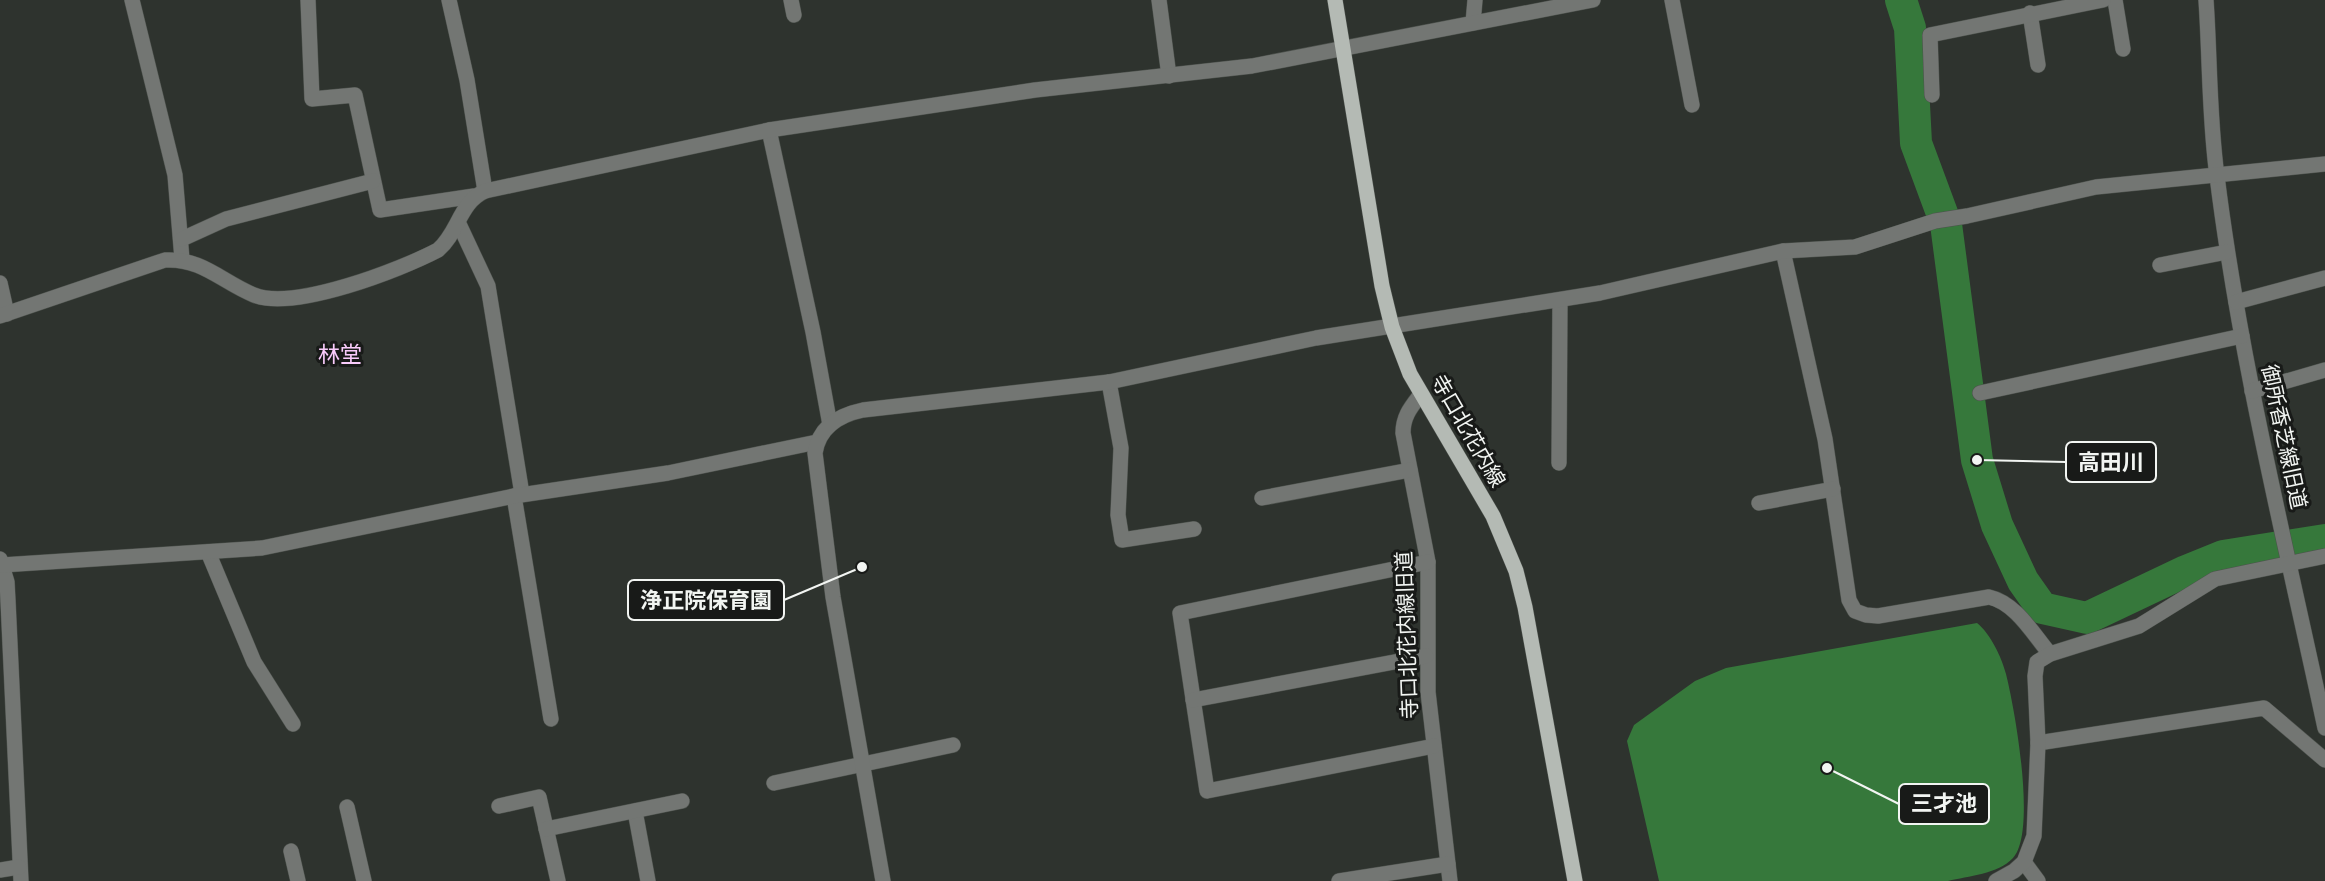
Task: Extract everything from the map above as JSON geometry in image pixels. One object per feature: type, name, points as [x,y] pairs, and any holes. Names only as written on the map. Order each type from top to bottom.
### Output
[{"type":"main road","name":"寺口北花内線","points":[[1335,0],[1382,286],[1392,327],[1400,352],[1421,394],[1493,516],[1516,571],[1525,607],[1575,881]]},
{"type":"street","points":[[132,0],[169,145],[182,239],[182,259]]},
{"type":"street","points":[[308,0],[312,99],[355,95],[380,210],[480,194],[769,130],[1035,90],[1252,66],[1593,0]]},
{"type":"street","points":[[449,0],[467,80],[480,194]]},
{"type":"street","points":[[1159,0],[1169,76]]},
{"type":"street","points":[[1473,24],[1475,0]]},
{"type":"street","points":[[1672,0],[1692,105]]},
{"type":"street","points":[[1932,95],[1930,35],[2103,0]]},
{"type":"street","points":[[2115,0],[2123,49]]},
{"type":"street","name":"御所香芝線旧道","points":[[2206,0],[2216,173],[2227,252],[2252,391],[2325,728]]},
{"type":"street","points":[[2030,13],[2038,65]]},
{"type":"street","points":[[769,130],[813,332],[830,425]]},
{"type":"street","points":[[883,881],[825,544],[815,453],[817,442],[830,425],[844,415],[863,410],[1109,382],[1316,338],[1560,300],[1640,285],[1783,251],[1855,247],[1935,221],[1968,216],[2096,187],[2216,173],[2325,164]]},
{"type":"street","points":[[182,239],[226,219],[373,181]]},
{"type":"street","points":[[0,283],[3,315],[150,264],[182,259],[214,271],[255,296],[298,299],[321,294],[425,257],[448,242],[466,205],[480,194]]},
{"type":"street","points":[[458,222],[488,286],[551,719]]},
{"type":"street","points":[[1783,251],[1825,440],[1849,600],[1855,611],[1866,615],[1878,615],[1989,597],[1999,599],[2011,607],[2050,654]]},
{"type":"street","points":[[2160,265],[2227,252]]},
{"type":"street","points":[[2236,302],[2325,278]]},
{"type":"street","points":[[1559,463],[1560,300]]},
{"type":"street","points":[[1980,393],[2242,336]]},
{"type":"street","points":[[2252,391],[2325,370]]},
{"type":"street","points":[[1109,382],[1120,447],[1118,514],[1122,540],[1194,529]]},
{"type":"street","name":"寺口北花内線旧道","points":[[1421,394],[1403,421],[1428,562],[1426,656],[1450,881]]},
{"type":"street","points":[[0,870],[20,874],[8,601],[1,562],[208,552],[289,543],[518,495],[668,472],[817,442]]},
{"type":"street","points":[[1262,498],[1410,470]]},
{"type":"street","points":[[1759,503],[1833,489]]},
{"type":"street","points":[[208,552],[254,662],[293,724]]},
{"type":"street","points":[[1996,881],[2014,871],[2024,862],[2034,836],[2038,743],[2035,676],[2037,662],[2050,654],[2139,626],[2215,579],[2325,556]]},
{"type":"street","points":[[1428,562],[1180,613],[1207,791],[1434,746]]},
{"type":"street","points":[[1193,700],[1426,656]]},
{"type":"street","points":[[2038,743],[2264,708],[2325,760]]},
{"type":"street","points":[[774,783],[953,745]]},
{"type":"street","points":[[499,806],[539,797],[558,881]]},
{"type":"street","points":[[546,829],[682,801]]},
{"type":"street","points":[[347,807],[364,881]]},
{"type":"street","points":[[634,811],[648,881]]},
{"type":"street","points":[[291,851],[298,881]]},
{"type":"street","points":[[2024,862],[2038,881]]},
{"type":"street","points":[[1339,881],[1381,878],[1448,864]]},
{"type":"shaded area","points":[[1977,623],[1991,639],[2004,668],[2010,691],[2022,770],[2024,798],[2020,844],[2013,858],[2007,863],[1982,874],[1948,881],[1659,881],[1627,741],[1634,725],[1695,681],[1726,668]]},
{"type":"waterway","points":[[1901,0],[1910,28],[1916,143],[1946,224],[1977,460],[1997,525],[2023,581],[2042,608],[2087,618],[2223,556],[2325,540]]},
{"type":"place","name":"高田川","points":[[1977,460]]},
{"type":"place","name":"浄正院保育園","points":[[862,567]]},
{"type":"place","name":"三才池","points":[[1827,768]]},
{"type":"district","name":"林堂","points":[[340,354]]}]
